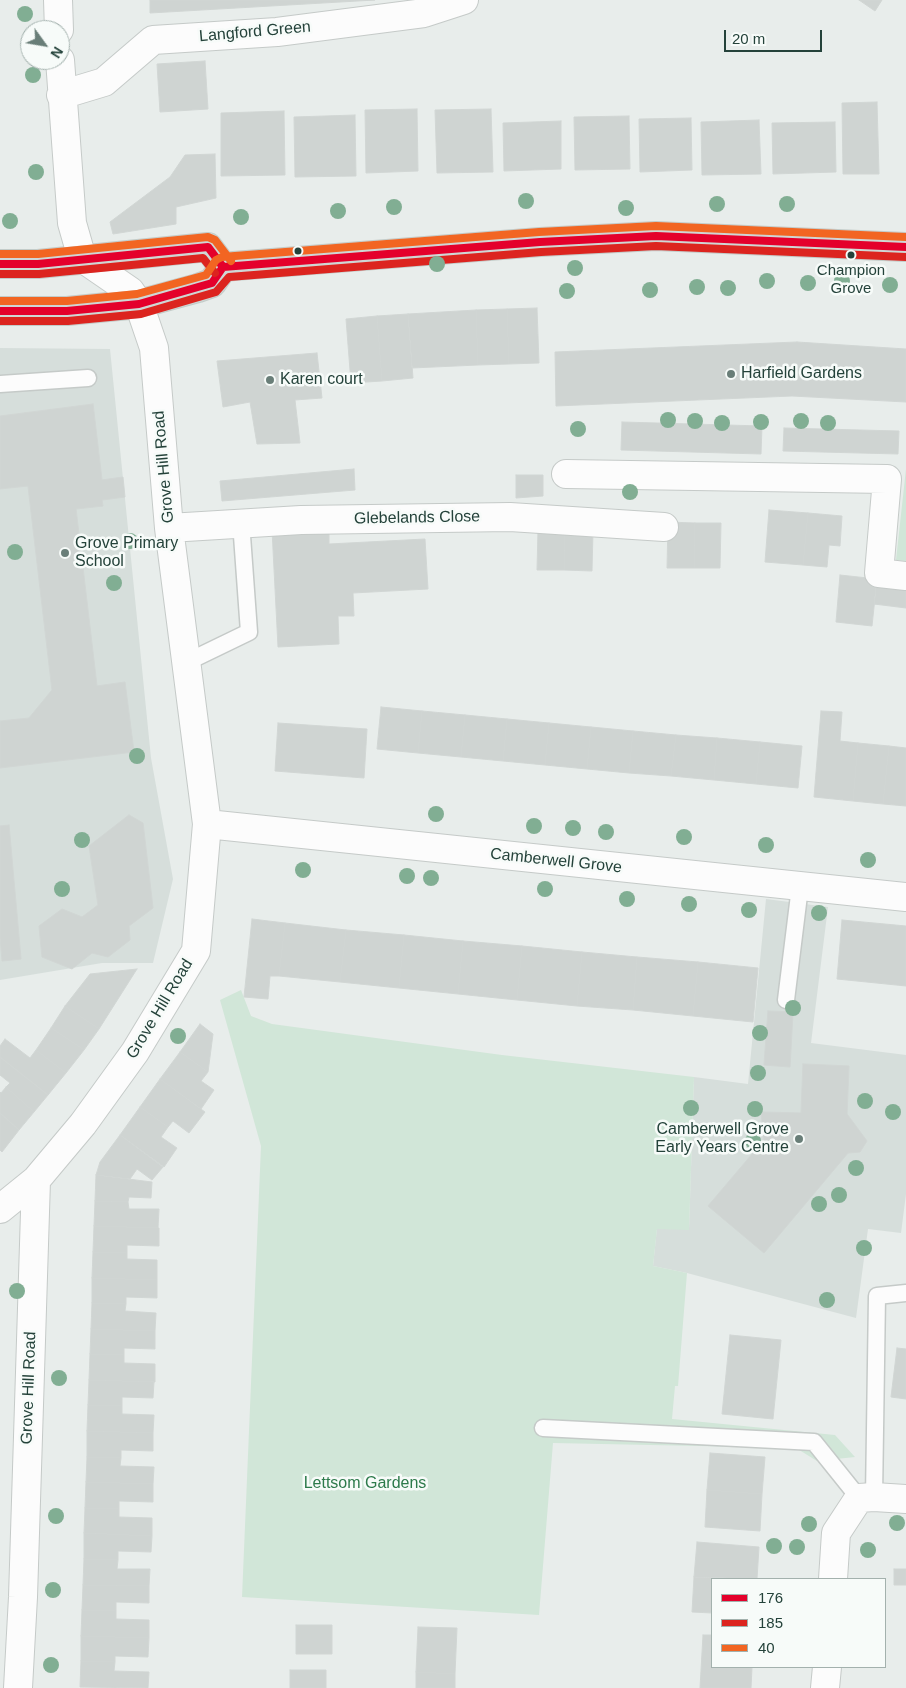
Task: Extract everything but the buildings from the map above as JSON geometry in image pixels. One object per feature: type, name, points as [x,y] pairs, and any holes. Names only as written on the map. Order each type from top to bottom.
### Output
[{"type":"main road","points":[[223,267],[540,242],[656,236],[906,247]]},
{"type":"main road","points":[[0,264],[38,264],[82,258],[159,254],[208,247],[223,267]]},
{"type":"main road","points":[[0,311],[67,312],[139,304],[212,283],[223,267]]},
{"type":"street","points":[[58,0],[59,20]]},
{"type":"street","name":"Langford Green","points":[[61,95],[104,82],[153,40],[277,32],[424,13],[464,0]]},
{"type":"street","points":[[60,70],[72,223],[82,258],[130,291],[139,304]]},
{"type":"street","name":"Grove Hill Road","points":[[18,1688],[11,1599],[36,1180],[83,1124],[135,1052],[196,950],[207,824],[169,528],[154,348],[139,304]]},
{"type":"street","points":[[566,474],[887,479],[879,573],[906,576]]},
{"type":"street","name":"Glebelands Close","points":[[169,528],[241,522],[510,517],[664,527]]},
{"type":"street","name":"Camberwell Grove","points":[[207,824],[906,897]]},
{"type":"street","points":[[0,1209],[36,1180]]},
{"type":"street","points":[[833,1578],[836,1533],[866,1497],[906,1499]]},
{"type":"street","points":[[824,1688],[827,1668]]},
{"type":"lane","points":[[0,384],[88,378]]},
{"type":"lane","points":[[186,663],[249,632],[241,522]]},
{"type":"lane","points":[[786,1000],[800,887]]},
{"type":"lane","points":[[866,1497],[877,1296],[906,1293]]},
{"type":"lane","points":[[544,1428],[814,1442],[866,1497]]},
{"type":"shaded area","name":"Grove Primary School","points":[[0,348],[110,349],[151,758],[173,879],[153,963],[102,963],[0,980]]},
{"type":"shaded area","name":"Camberwell Grove Early Years Centre","points":[[766,899],[828,907],[811,1043],[906,1055],[906,1194],[901,1233],[868,1229],[856,1318],[687,1273],[653,1266],[657,1228],[689,1229],[694,1077],[748,1084]]},
{"type":"green space","points":[[906,469],[906,561],[896,560]]},
{"type":"green space","name":"Lettsom Gardens","points":[[241,990],[251,1016],[272,1024],[502,1055],[694,1077],[689,1230],[657,1229],[653,1266],[687,1273],[678,1386],[675,1386],[672,1419],[835,1435],[855,1457],[817,1461],[796,1448],[553,1443],[539,1615],[242,1597],[261,1146],[220,1000]]},
{"type":"transit line","name":"40","points":[[0,301],[67,301],[137,294],[206,275],[216,260],[222,257],[539,232],[656,226],[906,237]]},
{"type":"transit line","name":"176","points":[[0,311],[67,311],[139,304],[212,283],[223,267],[540,242],[656,236],[906,247]]},
{"type":"transit line","name":"40","points":[[0,254],[38,254],[208,237],[215,240],[231,261]]},
{"type":"transit line","name":"185","points":[[0,321],[68,321],[141,314],[216,292],[229,277],[541,252],[656,246],[906,257]]},
{"type":"transit line","name":"176","points":[[0,264],[38,264],[208,247],[223,267]]},
{"type":"transit line","name":"185","points":[[0,274],[39,274],[203,258],[215,273]]},
{"type":"place","name":"Champion Grove","points":[[851,255]]},
{"type":"place","name":"Harfield Gardens","points":[[731,374]]},
{"type":"place","name":"Karen court","points":[[270,380]]},
{"type":"place","name":"Grove Primary School","points":[[65,553]]},
{"type":"place","name":"Camberwell Grove Early Years Centre","points":[[799,1139]]}]
